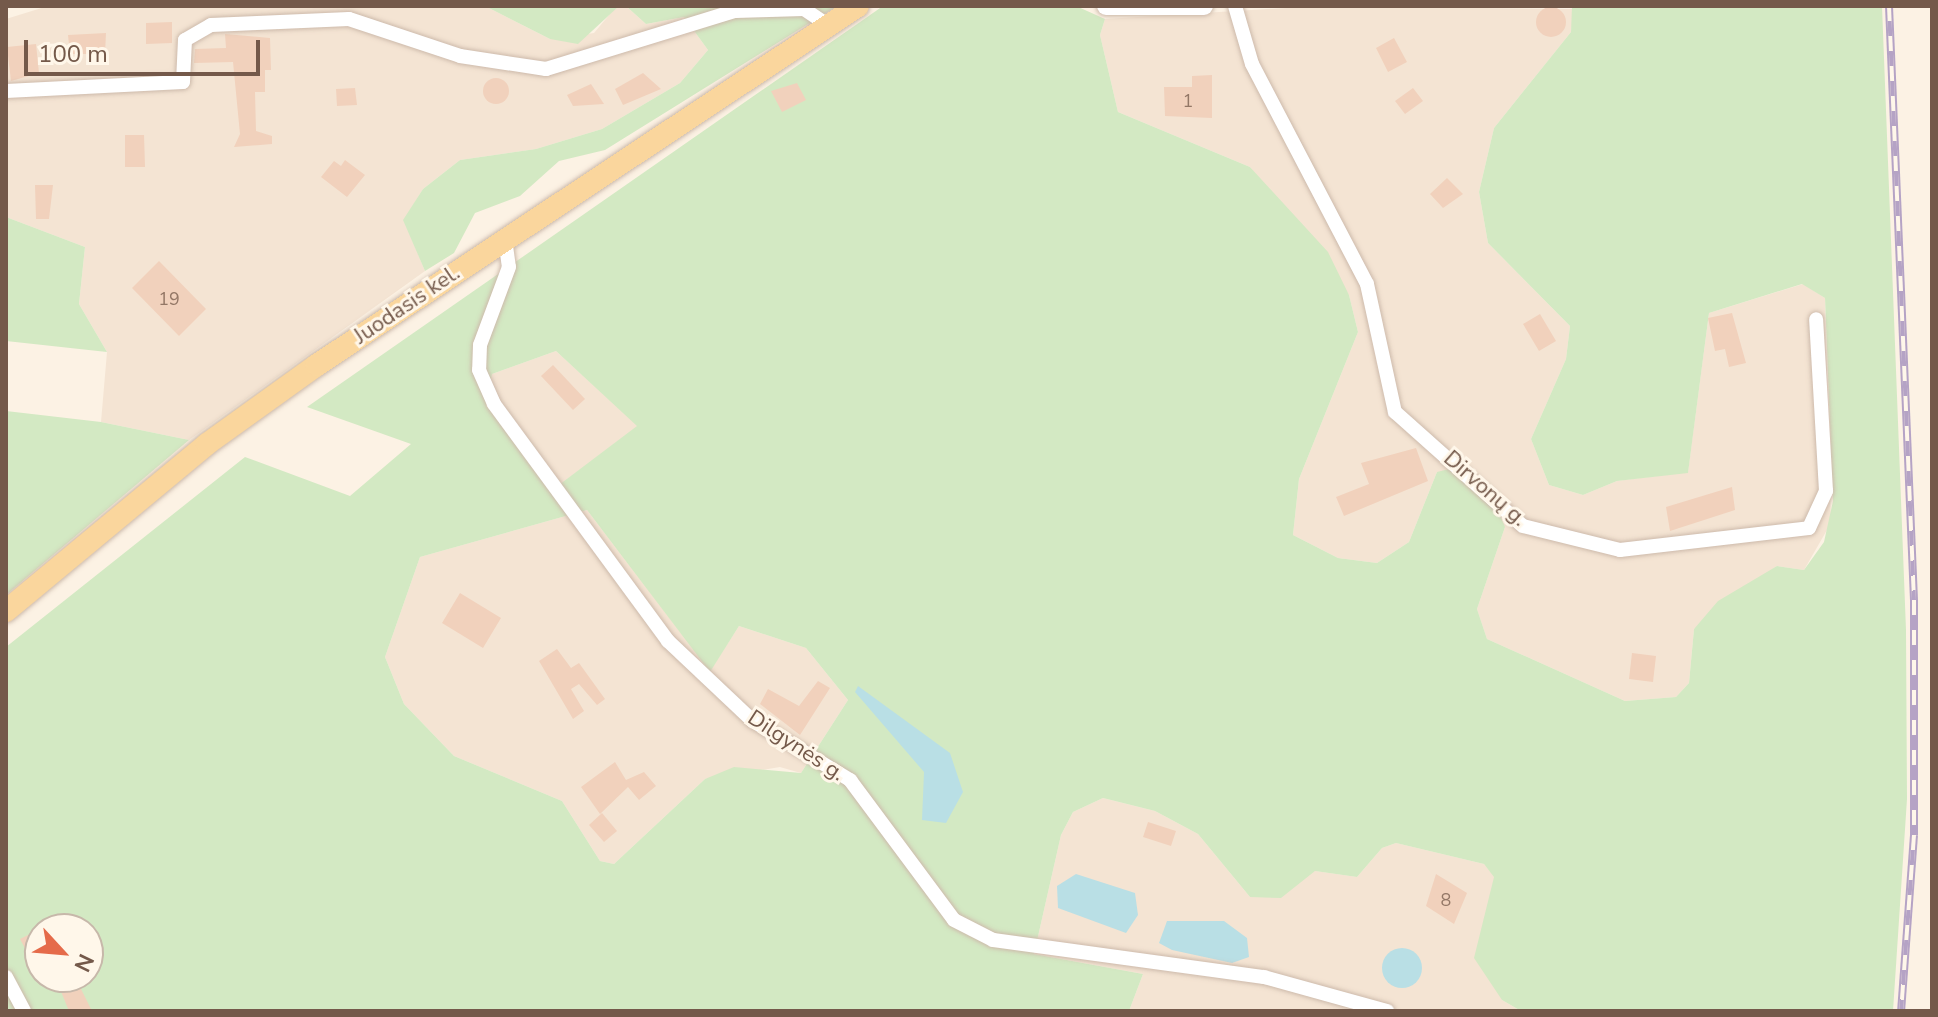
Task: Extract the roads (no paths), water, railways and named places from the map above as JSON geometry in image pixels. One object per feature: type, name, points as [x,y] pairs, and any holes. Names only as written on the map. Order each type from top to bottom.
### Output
[{"type":"main road","name":"Juodasis kel.","points":[[6,611],[207,444],[505,239],[858,6]]},
{"type":"street","points":[[1106,6],[1204,6]]},
{"type":"street","name":"Dirvonų g.","points":[[1235,6],[1252,64],[1367,284],[1395,412],[1523,526],[1620,550],[1809,528],[1826,491],[1816,319]]},
{"type":"street","points":[[6,91],[183,82],[185,40],[211,25],[349,19],[460,56],[546,69],[735,11],[804,9],[828,25]]},
{"type":"street","name":"Dilgynės g.","points":[[505,239],[509,267],[480,345],[479,370],[494,404],[668,641],[753,721],[850,780],[954,920],[1002,942],[1264,977],[1387,1011]]},
{"type":"street","points":[[6,977],[24,1011]]},
{"type":"water","points":[[858,686],[950,753],[963,792],[946,823],[922,820],[924,772],[855,692]]},
{"type":"water","points":[[1076,874],[1135,893],[1138,915],[1126,933],[1058,908],[1057,886]]},
{"type":"water","points":[[1167,921],[1224,921],[1247,938],[1249,957],[1232,963],[1172,950],[1159,943]]},
{"type":"water","points":[[1402,948],[1416,954],[1422,968],[1416,982],[1402,988],[1388,982],[1382,968],[1388,954]]},
{"type":"railway","points":[[1889,6],[1914,600],[1914,835],[1901,1011]]}]
